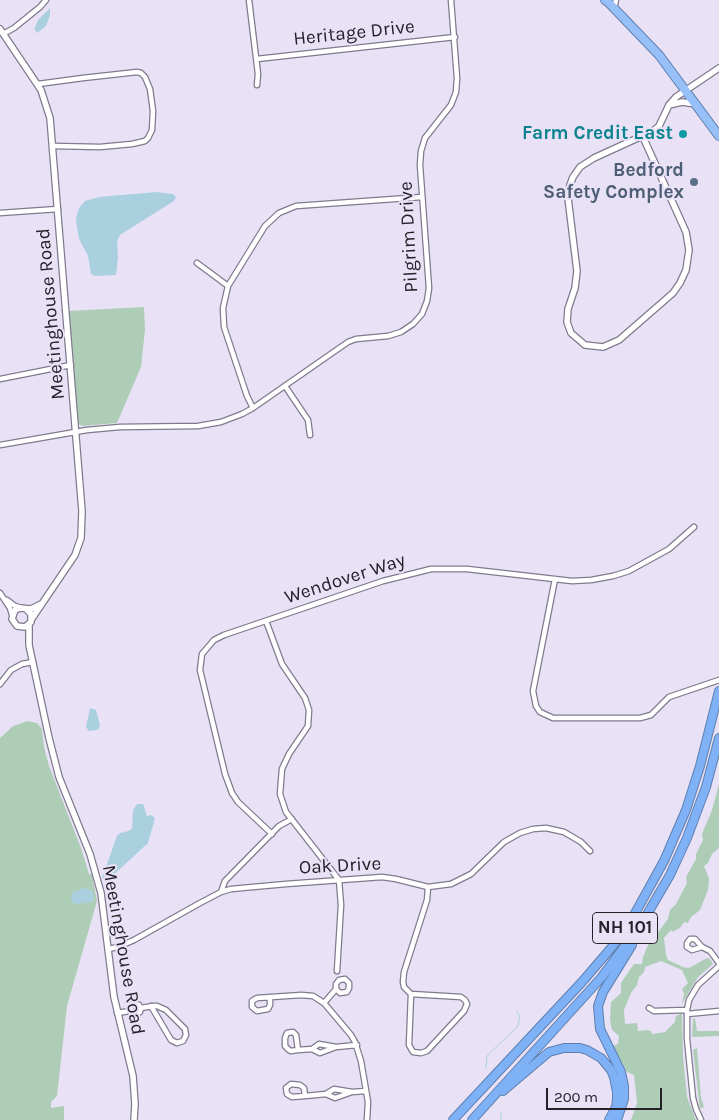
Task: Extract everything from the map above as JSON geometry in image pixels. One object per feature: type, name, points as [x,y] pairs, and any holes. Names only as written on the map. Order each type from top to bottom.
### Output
[{"type":"highway","points":[[610,2],[659,55],[719,136]]},
{"type":"highway","name":"NH 101","points":[[453,1120],[582,982],[612,947],[633,917],[656,877],[683,819],[695,784],[719,691]]},
{"type":"highway","name":"NH 101","points":[[474,1117],[601,978],[635,934],[670,875],[690,832],[706,787],[719,738]]},
{"type":"highway","points":[[617,1120],[624,1099],[624,1086],[621,1072],[600,1029],[598,1006],[603,992],[653,906]]},
{"type":"highway","points":[[474,1117],[543,1056],[557,1050],[572,1047],[594,1054],[611,1070],[616,1084],[617,1100],[616,1107],[609,1120]]},
{"type":"street","points":[[1,33],[14,28],[46,0]]},
{"type":"street","points":[[249,0],[257,59],[258,85]]},
{"type":"street","name":"Pilgrim Drive","points":[[0,445],[76,431],[120,427],[212,424],[229,420],[253,408],[348,342],[388,336],[401,332],[413,324],[422,314],[429,288],[420,164],[421,151],[426,138],[451,105],[456,92],[458,78],[451,0]]},
{"type":"street","name":"Meetinghouse Road","points":[[1,33],[38,84],[48,110],[53,146],[82,510],[81,538],[75,555],[30,622]]},
{"type":"street","name":"Heritage Drive","points":[[257,59],[455,38]]},
{"type":"street","points":[[643,137],[686,232],[689,250],[686,270],[673,293],[619,340],[603,347],[585,345],[571,333],[566,315],[575,288],[577,271],[568,198],[570,185],[578,169],[594,158],[643,137],[659,126],[676,97],[719,68]]},
{"type":"street","points":[[38,84],[136,72],[145,76],[150,89],[153,121],[151,135],[145,141],[100,147],[53,146]]},
{"type":"street","points":[[670,105],[682,102],[696,104]]},
{"type":"street","points":[[253,408],[247,396],[224,326],[223,308],[228,286],[271,218],[287,209],[305,205],[422,197]]},
{"type":"street","points":[[0,213],[58,209]]},
{"type":"street","points":[[196,263],[228,286]]},
{"type":"street","points":[[0,378],[71,365]]},
{"type":"street","points":[[285,386],[308,420],[310,435]]},
{"type":"street","name":"Wendover Way","points":[[272,834],[238,802],[225,774],[200,670],[202,654],[214,640],[403,575],[431,569],[467,569],[555,579],[591,580],[628,571],[669,549],[694,527]]},
{"type":"street","points":[[555,579],[533,691],[536,706],[540,712],[553,718],[640,718],[651,715],[669,697],[719,680]]},
{"type":"street","points":[[2,596],[12,616],[16,610],[36,607],[45,600]]},
{"type":"street","points":[[2,596],[15,606],[24,608]]},
{"type":"street","name":"Meetinghouse Road","points":[[24,608],[30,613],[29,644],[59,777],[90,854],[101,893],[117,1013],[133,1076],[134,1120]]},
{"type":"street","name":"Meetinghouse Road","points":[[12,616],[13,622],[20,628],[29,644]]},
{"type":"street","points":[[266,621],[282,664],[305,698],[310,713],[308,726],[286,759],[280,774],[281,799],[292,819],[339,880],[341,905],[337,970]]},
{"type":"street","points":[[20,628],[30,622]]},
{"type":"street","points":[[0,684],[11,670],[22,664],[33,662]]},
{"type":"street","points":[[221,892],[225,881],[279,826],[292,819]]},
{"type":"street","name":"Oak Drive","points":[[108,949],[134,940],[221,892],[263,886],[387,877],[428,887],[442,886],[464,879],[504,842],[511,837],[533,829],[546,828],[564,832],[581,842],[590,852]]},
{"type":"street","points":[[411,994],[409,1045],[413,1052],[421,1053],[427,1051],[464,1011],[467,1004],[460,997],[411,994],[404,987],[403,978],[428,900],[428,887]]},
{"type":"street","points":[[701,1120],[693,1098],[687,1039],[687,1012],[690,1000],[698,985],[719,964],[710,951],[702,947]]},
{"type":"street","points":[[324,1003],[336,989]]},
{"type":"street","points":[[270,997],[268,1009],[259,1011],[252,1007],[252,1001],[255,999],[270,997],[310,995],[324,1003],[351,1035],[356,1045],[366,1091],[368,1102],[367,1120]]},
{"type":"street","points":[[117,1013],[130,1011],[137,1015],[141,1008],[150,1006],[160,1006],[185,1031],[186,1035],[183,1041],[177,1043],[171,1040],[150,1006]]},
{"type":"street","points":[[649,1008],[687,1012],[719,1011]]},
{"type":"street","points":[[312,1049],[319,1044],[336,1047]]},
{"type":"street","points":[[298,1050],[312,1049],[320,1053],[336,1047],[356,1045]]},
{"type":"street","points":[[305,1096],[326,1094],[334,1089],[352,1092],[366,1091]]},
{"type":"street","points":[[326,1094],[335,1098],[352,1092]]},
{"type":"green space","points":[[144,307],[145,330],[141,367],[117,423],[83,426],[79,424],[77,422],[68,311]]},
{"type":"green space","points":[[28,721],[37,723],[42,729],[49,766],[81,848],[89,874],[92,875],[97,901],[67,1006],[57,1096],[51,1102],[51,1108],[64,1106],[64,1120],[0,1120],[0,738],[13,726]]},
{"type":"green space","points":[[719,784],[719,848],[712,854],[708,863],[704,866],[709,878],[708,890],[700,910],[691,917],[688,923],[684,922],[680,928],[672,932],[671,930],[664,938],[668,960],[689,968],[707,958],[713,964],[698,977],[682,1004],[684,993],[682,989],[688,983],[682,970],[661,961],[645,967],[624,1010],[625,1024],[637,1023],[638,1031],[651,1031],[652,1034],[665,1032],[675,1022],[676,1016],[682,1013],[683,1057],[687,1097],[696,1120],[631,1120],[637,1103],[634,1075],[627,1072],[613,1046],[618,1044],[619,1036],[612,1030],[610,1020],[611,1002],[621,993],[621,983],[634,964],[642,964],[648,945],[668,919],[670,910],[676,904],[687,883],[686,877],[696,859],[696,854],[703,840],[702,834],[712,810]]},
{"type":"green space","points":[[695,1018],[697,1031],[719,1031],[719,1036],[692,1037],[693,1019]]},
{"type":"green space","points":[[697,1048],[701,1097],[704,1107],[700,1109],[693,1050]]},
{"type":"water","points":[[50,8],[50,15],[46,26],[37,33],[35,27],[38,20]]},
{"type":"water","points":[[157,192],[173,194],[176,197],[174,201],[120,235],[117,242],[116,275],[95,276],[91,274],[88,256],[79,239],[77,228],[76,218],[79,208],[85,201],[99,197]]},
{"type":"water","points":[[90,708],[96,710],[100,725],[97,730],[89,731],[86,727]]},
{"type":"water","points":[[137,804],[143,804],[147,816],[151,815],[155,818],[148,843],[107,881],[102,878],[117,836],[132,828],[133,810]]},
{"type":"water","points":[[84,888],[91,890],[94,900],[92,902],[76,904],[72,902],[73,892]]},
{"type":"waterway","points":[[486,1068],[487,1056],[518,1026],[520,1017],[517,1011]]},
{"type":"waterway","points":[[501,1112],[501,1120]]},
{"type":"place","name":"Farm Credit East","points":[[683,134]]},
{"type":"place","name":"Bedford Safety Complex","points":[[694,182]]}]
